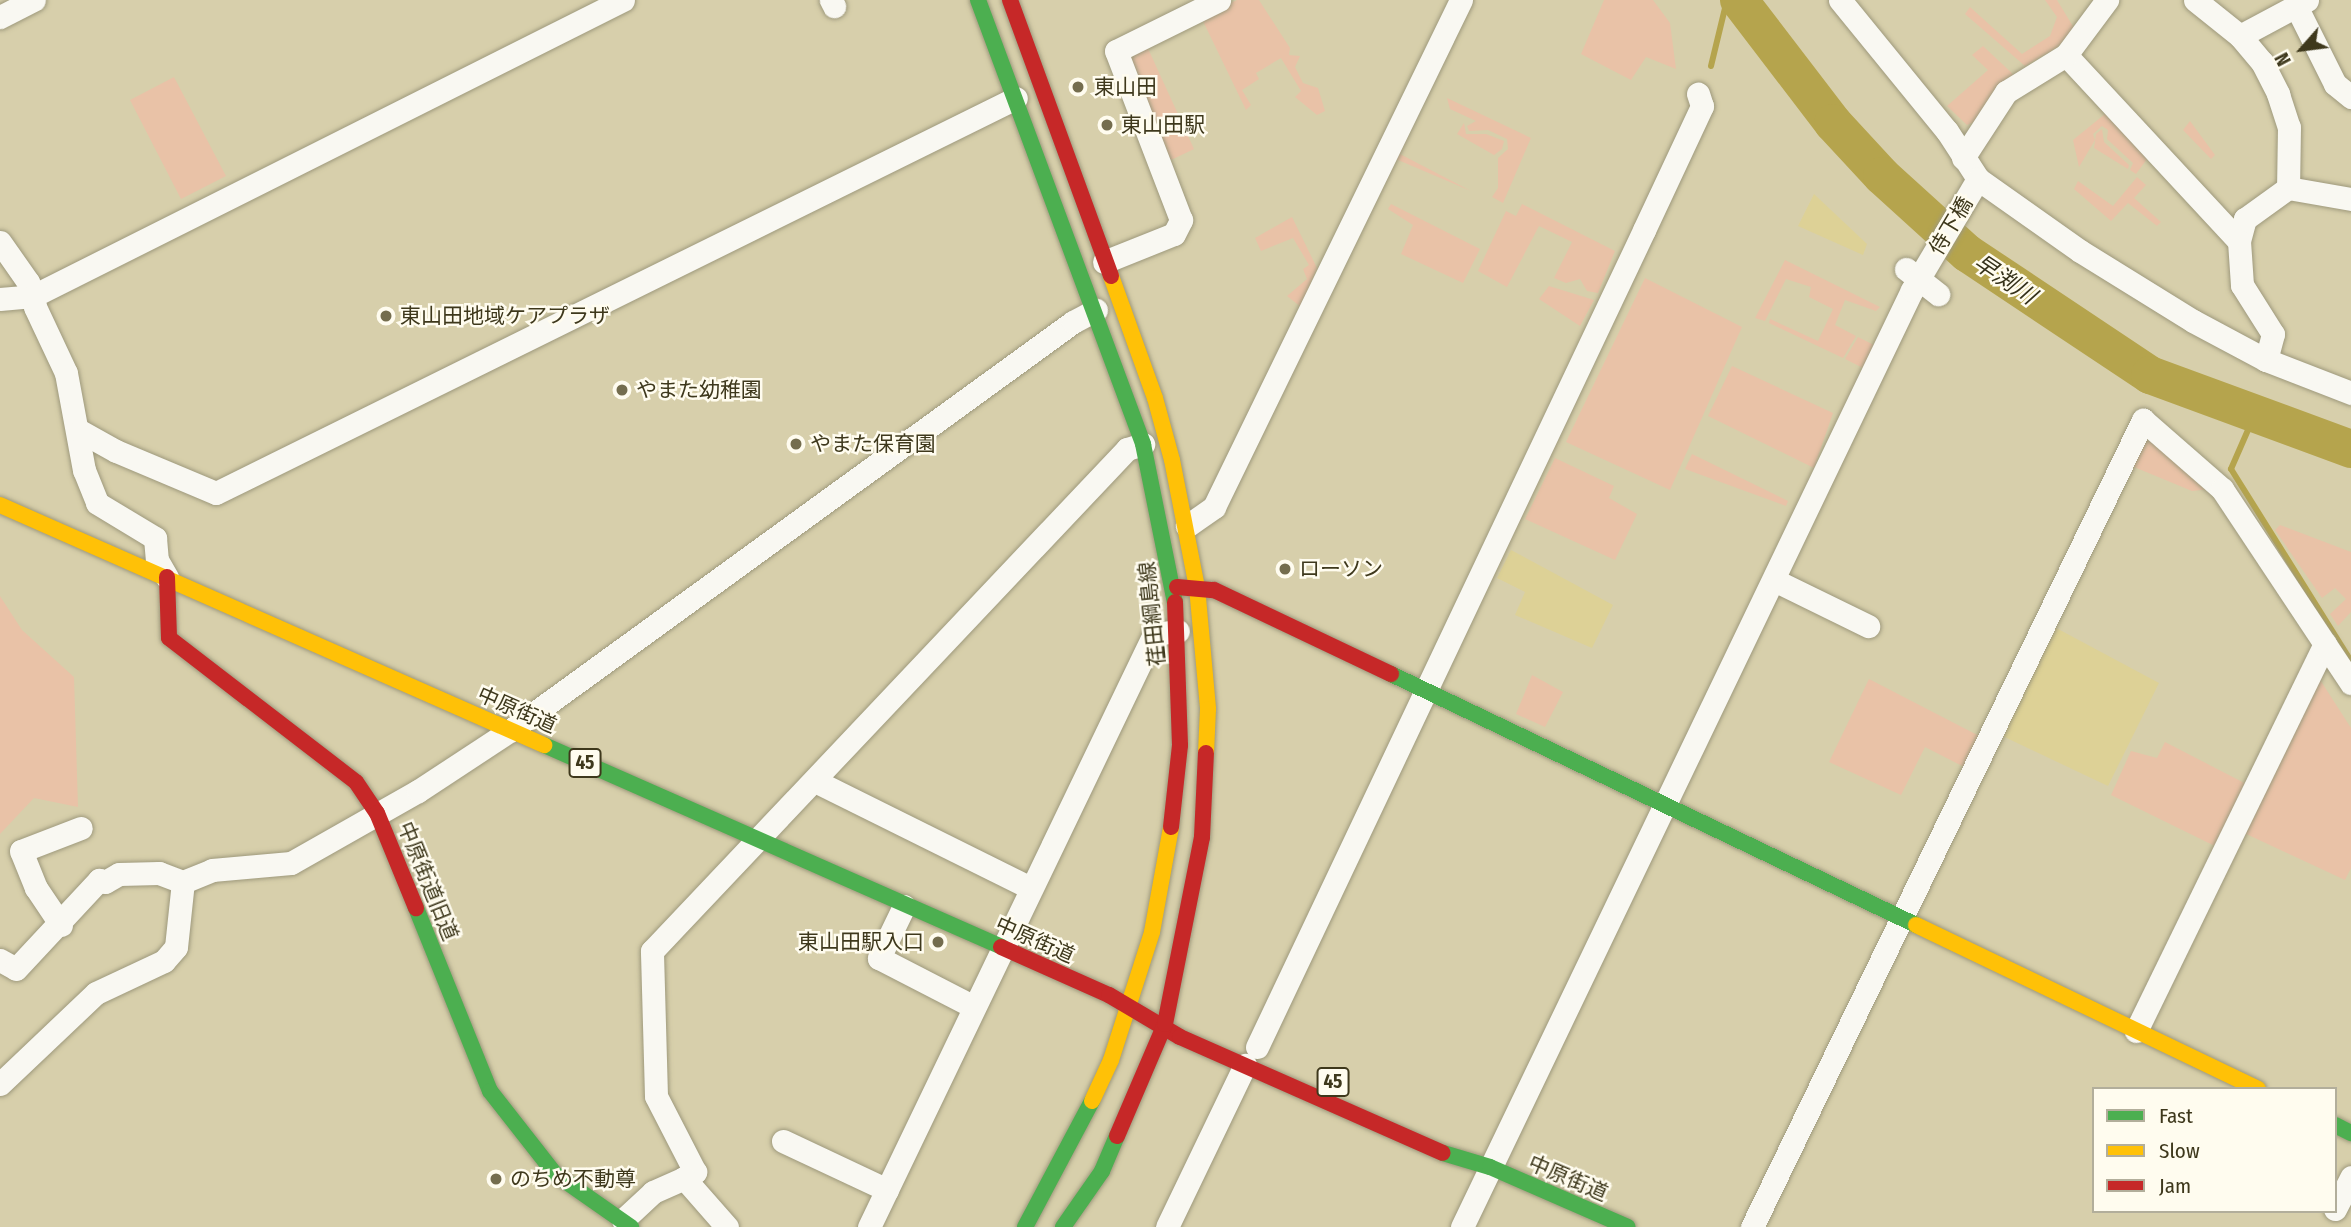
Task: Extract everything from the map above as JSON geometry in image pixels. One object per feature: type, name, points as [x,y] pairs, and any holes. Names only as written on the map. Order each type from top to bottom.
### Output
[{"type":"main road","name":"荏田綱島線","points":[[978,0],[1096,310],[1143,444],[1174,587],[1178,631],[1180,745],[1174,809],[1152,932],[1131,1006],[1070,1149],[1025,1227]]},
{"type":"main road","points":[[1010,0],[1154,398],[1186,526],[1197,587],[1208,709],[1202,837],[1166,1016],[1102,1171],[1063,1227]]},
{"type":"main road","name":"中原街道","points":[[0,505],[1131,1006],[1166,1016],[1188,1015]]},
{"type":"main road","name":"中原街道旧道","points":[[167,578],[169,638],[356,782],[377,813],[490,1091],[555,1174],[627,1224]]},
{"type":"main road","points":[[1174,587],[1214,590],[1424,692],[1666,803],[2254,1087]]},
{"type":"main road","name":"中原街道","points":[[1166,1016],[1180,1037],[1255,1052],[1465,1163],[1490,1167],[1628,1227]]},
{"type":"main road","name":"中原街道","points":[[1459,1139],[1472,1145],[1490,1167]]},
{"type":"street","points":[[0,17],[34,0]]},
{"type":"street","points":[[0,299],[33,296],[623,0]]},
{"type":"street","points":[[1104,262],[1174,234],[1181,220],[1116,51],[1219,0]]},
{"type":"street","points":[[1186,526],[1214,507],[1461,0]]},
{"type":"street","points":[[1840,0],[1947,131],[1978,179],[2080,251],[2266,360],[2351,393]]},
{"type":"street","points":[[1963,158],[2006,92],[2066,55],[2107,0]]},
{"type":"street","points":[[2195,0],[2240,36],[2262,62],[2289,127],[2288,188]]},
{"type":"street","points":[[2240,36],[2302,3],[2335,84],[2351,97]]},
{"type":"street","points":[[2066,55],[2239,241]]},
{"type":"street","points":[[1167,1227],[1255,1052],[1702,106],[1698,94]]},
{"type":"street","points":[[80,431],[216,493],[1016,98]]},
{"type":"street","name":"侍下橋","points":[[1462,1227],[1774,580],[1916,274],[1978,179]]},
{"type":"street","points":[[2266,360],[2273,334],[2242,285],[2239,241],[2245,219],[2288,188],[2351,199]]},
{"type":"street","points":[[0,242],[33,296],[66,373],[80,431],[84,470],[97,503],[155,538],[158,560],[167,578]]},
{"type":"street","points":[[1916,274],[1938,294]]},
{"type":"street","points":[[0,960],[16,969],[61,925],[99,880],[104,882],[119,874],[159,873],[183,882],[212,870],[291,863],[377,813],[511,730],[1073,322],[1096,310]]},
{"type":"street","points":[[1752,1227],[2143,420],[2222,489],[2351,683]]},
{"type":"street","points":[[627,1224],[653,1192],[695,1172],[656,1096],[652,951],[1127,449],[1143,444]]},
{"type":"street","points":[[1774,580],[1868,626]]},
{"type":"street","points":[[869,1227],[1154,634],[1178,631]]},
{"type":"street","points":[[2137,1031],[2325,644]]},
{"type":"street","points":[[815,781],[1031,888]]},
{"type":"street","points":[[61,925],[36,888],[21,851],[81,828]]},
{"type":"street","points":[[0,1084],[96,993],[164,961],[176,947],[183,882]]},
{"type":"street","points":[[904,905],[879,958],[974,1007]]},
{"type":"street","points":[[783,1141],[887,1190]]},
{"type":"street","points":[[2337,1206],[2351,1177]]},
{"type":"street","points":[[684,1178],[727,1227]]},
{"type":"shaded area","points":[[1237,0],[1259,0],[1290,48],[1289,55],[1300,56],[1295,67],[1303,83],[1318,88],[1325,111],[1317,115],[1295,97],[1301,91],[1281,58],[1256,73],[1259,79],[1242,90],[1251,105],[1246,110],[1201,17]]},
{"type":"shaded area","points":[[1604,0],[1653,0],[1670,23],[1676,69],[1646,57],[1631,80],[1581,54]]},
{"type":"shaded area","points":[[2045,0],[2057,0],[2074,28],[2058,47],[2025,66],[1965,14],[1970,7],[2022,54],[2050,36],[2057,17]]},
{"type":"shaded area","points":[[1145,42],[1194,149],[1169,161],[1128,56]]},
{"type":"shaded area","points":[[1983,46],[2014,75],[1976,121],[1967,125],[1947,106],[1988,70],[1972,55]]},
{"type":"shaded area","points":[[174,77],[226,176],[181,199],[130,100]]},
{"type":"shaded area","points":[[1447,98],[1531,138],[1503,203],[1492,197],[1498,188],[1498,158],[1508,149],[1507,139],[1488,130],[1469,131],[1467,126],[1476,121],[1450,109]]},
{"type":"shaded area","points":[[1417,114],[1400,154],[1471,191],[1391,157]]},
{"type":"shaded area","points":[[2105,114],[2147,159],[2136,174],[2130,170],[2133,163],[2107,139],[2108,130],[2102,126],[2093,134],[2095,140],[2079,167],[2073,140]]},
{"type":"shaded area","points":[[2190,121],[2215,155],[2211,159],[2183,130]]},
{"type":"shaded area","points":[[1464,123],[1466,134],[1486,134],[1504,141],[1502,149],[1494,155],[1457,134]]},
{"type":"shaded area","points":[[2102,129],[2104,142],[2129,165],[2128,169],[2094,148],[2096,134]]},
{"type":"shaded area","points":[[2137,177],[2146,185],[2134,198],[2161,222],[2157,226],[2128,203],[2111,221],[2074,189],[2078,181],[2113,206]]},
{"type":"shaded area","points":[[1814,194],[1867,244],[1863,255],[1798,226]]},
{"type":"shaded area","points":[[1391,204],[1480,249],[1463,283],[1401,254],[1413,225],[1388,209]]},
{"type":"shaded area","points":[[1522,204],[1615,251],[1598,293],[1587,291],[1580,279],[1566,283],[1554,278],[1572,242],[1539,226],[1507,287],[1478,271],[1506,211],[1516,216]]},
{"type":"shaded area","points":[[1292,217],[1317,268],[1301,307],[1287,296],[1307,279],[1303,269],[1309,265],[1293,238],[1261,251],[1255,238]]},
{"type":"shaded area","points":[[1785,260],[1880,307],[1876,311],[1845,300],[1835,325],[1856,336],[1843,358],[1769,323],[1770,319],[1818,341],[1833,309],[1809,297],[1811,287],[1786,279],[1765,321],[1755,318]]},
{"type":"shaded area","points":[[1645,278],[1742,327],[1670,490],[1566,442]]},
{"type":"shaded area","points":[[1549,286],[1594,300],[1580,326],[1539,299]]},
{"type":"shaded area","points":[[1858,337],[1876,346],[1865,369],[1845,359]]},
{"type":"shaded area","points":[[1732,366],[1833,413],[1814,468],[1708,416]]},
{"type":"shaded area","points":[[2143,420],[2220,488],[2192,491],[2122,462]]},
{"type":"shaded area","points":[[1692,454],[1788,501],[1786,506],[1685,469]]},
{"type":"shaded area","points":[[1555,458],[1614,486],[1609,498],[1637,514],[1615,560],[1525,519]]},
{"type":"shaded area","points":[[2280,525],[2351,552],[2351,612],[2338,626],[2330,614],[2346,599],[2335,588],[2322,598],[2275,530]]},
{"type":"shaded area","points":[[1511,550],[1613,605],[1592,648],[1515,615],[1525,592],[1497,578]]},
{"type":"shaded area","points":[[0,596],[22,630],[74,677],[78,807],[34,798],[0,834]]},
{"type":"shaded area","points":[[2045,622],[2159,683],[2108,786],[1992,731]]},
{"type":"shaded area","points":[[1532,675],[1563,692],[1545,727],[1516,714]]},
{"type":"shaded area","points":[[2317,675],[2351,728],[2351,868],[2345,880],[2242,832]]},
{"type":"shaded area","points":[[1869,679],[1987,740],[1972,771],[1925,747],[1901,795],[1829,762]]},
{"type":"shaded area","points":[[2165,742],[2256,789],[2227,852],[2111,795],[2131,751],[2157,758]]},
{"type":"waterway","points":[[1711,66],[1727,0]]},
{"type":"waterway","name":"早渕川","points":[[1739,0],[1833,123],[1882,176],[1967,253],[2150,375],[2351,449]]},
{"type":"waterway","points":[[2255,414],[2231,469],[2351,661]]},
{"type":"traffic: fast","points":[[978,0],[1143,444],[1175,602]]},
{"type":"traffic: fast","points":[[1391,674],[1916,925]]},
{"type":"traffic: fast","points":[[544,745],[1001,947]]},
{"type":"traffic: fast","points":[[416,908],[490,1091],[555,1174],[631,1227]]},
{"type":"traffic: fast","points":[[1025,1227],[1092,1101]]},
{"type":"traffic: fast","points":[[2337,1126],[2351,1133]]},
{"type":"traffic: fast","points":[[1063,1227],[1102,1171],[1117,1136]]},
{"type":"traffic: fast","points":[[1443,1153],[1490,1167],[1628,1227]]},
{"type":"traffic: slow","points":[[1111,276],[1155,398],[1172,460],[1197,587],[1208,709],[1206,753]]},
{"type":"traffic: slow","points":[[0,505],[544,745]]},
{"type":"traffic: slow","points":[[1092,1101],[1111,1060],[1152,932],[1171,827]]},
{"type":"traffic: slow","points":[[1916,925],[2254,1087]]},
{"type":"traffic: jam","points":[[1010,0],[1111,276]]},
{"type":"traffic: jam","points":[[167,577],[169,638],[356,782],[377,813],[416,908]]},
{"type":"traffic: jam","points":[[1177,587],[1214,590],[1391,674]]},
{"type":"traffic: jam","points":[[1171,827],[1180,745],[1175,602]]},
{"type":"traffic: jam","points":[[1117,1136],[1165,1024],[1202,837],[1206,753]]},
{"type":"traffic: jam","points":[[1001,947],[1109,995],[1180,1037],[1443,1153]]},
{"type":"place","name":"東山田","points":[[1078,87]]},
{"type":"place","name":"東山田駅","points":[[1107,125]]},
{"type":"place","name":"東山田地域ケアプラザ","points":[[386,316]]},
{"type":"place","name":"やまた幼稚園","points":[[622,390]]},
{"type":"place","name":"やまた保育園","points":[[796,444]]},
{"type":"place","name":"ローソン","points":[[1285,569]]},
{"type":"place","name":"東山田駅入口","points":[[938,942]]},
{"type":"place","name":"のちめ不動尊","points":[[496,1179]]}]
